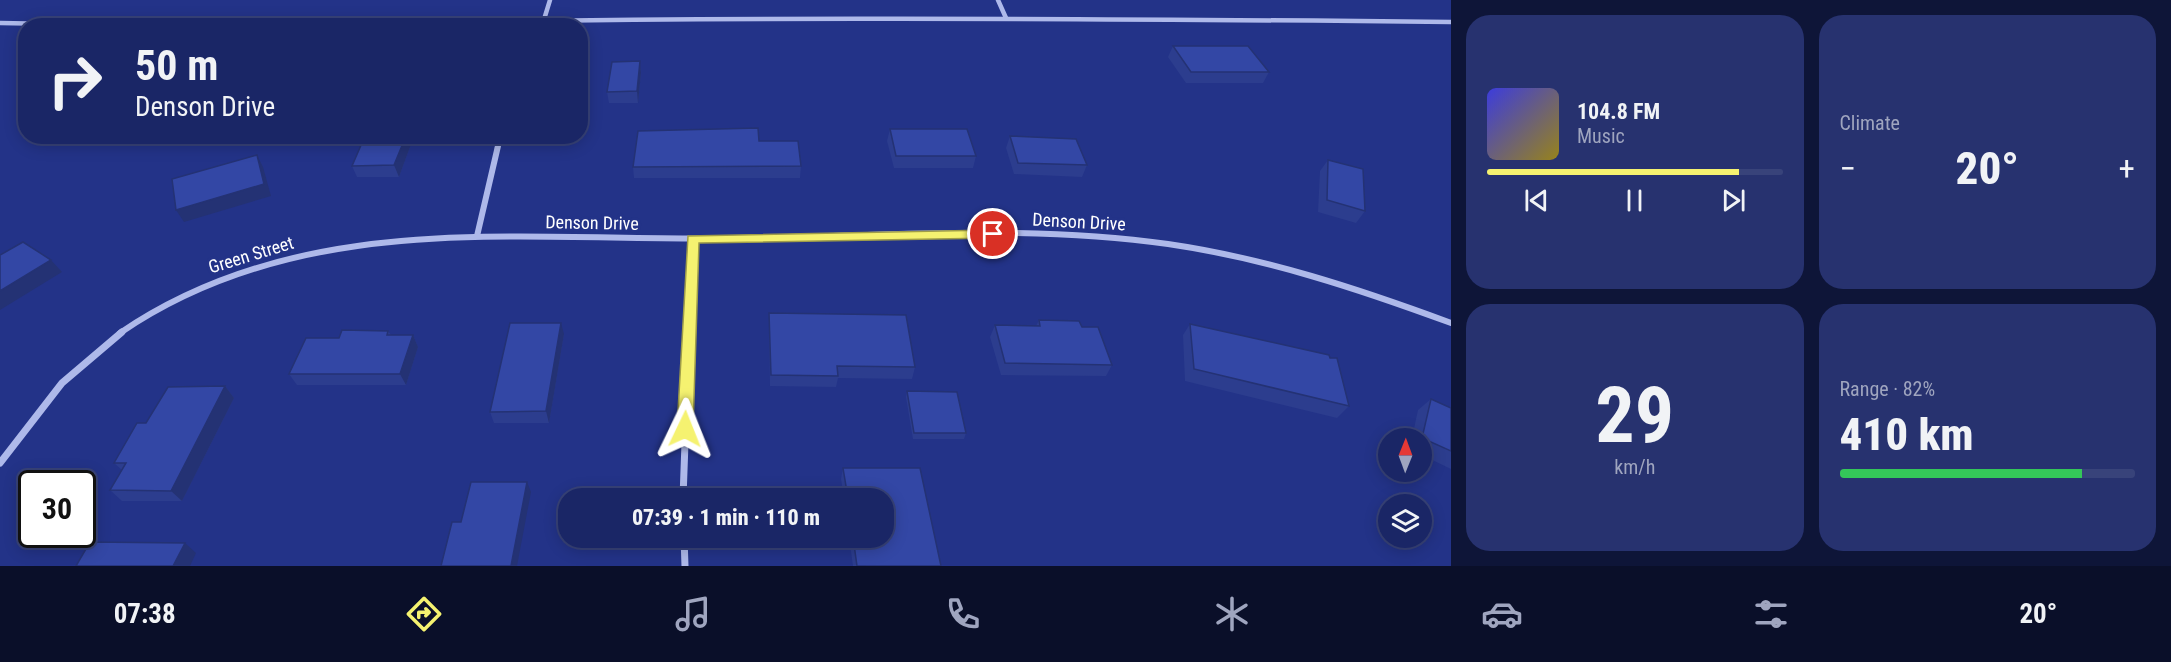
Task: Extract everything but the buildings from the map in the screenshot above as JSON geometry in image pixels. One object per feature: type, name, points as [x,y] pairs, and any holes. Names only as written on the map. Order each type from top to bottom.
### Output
[{"type":"street","points":[[544,18],[550,0]]},
{"type":"street","points":[[998,0],[1006,18]]},
{"type":"street","points":[[588,19],[1006,18],[1451,22]]},
{"type":"street","points":[[0,23],[18,23]]},
{"type":"street","points":[[477,236],[491,166],[498,144]]},
{"type":"street","name":"Denson Drive","points":[[477,236],[692,239],[1016,234],[1130,239],[1209,252],[1294,271],[1383,297],[1451,323]]},
{"type":"street","name":"Green Street","points":[[0,463],[48,398],[117,334],[200,287],[285,257],[366,242],[477,236]]},
{"type":"street","points":[[683,488],[692,239]]},
{"type":"street","points":[[684,548],[685,566]]},
{"type":"route","points":[[685,429],[692,239],[993,234]]}]
